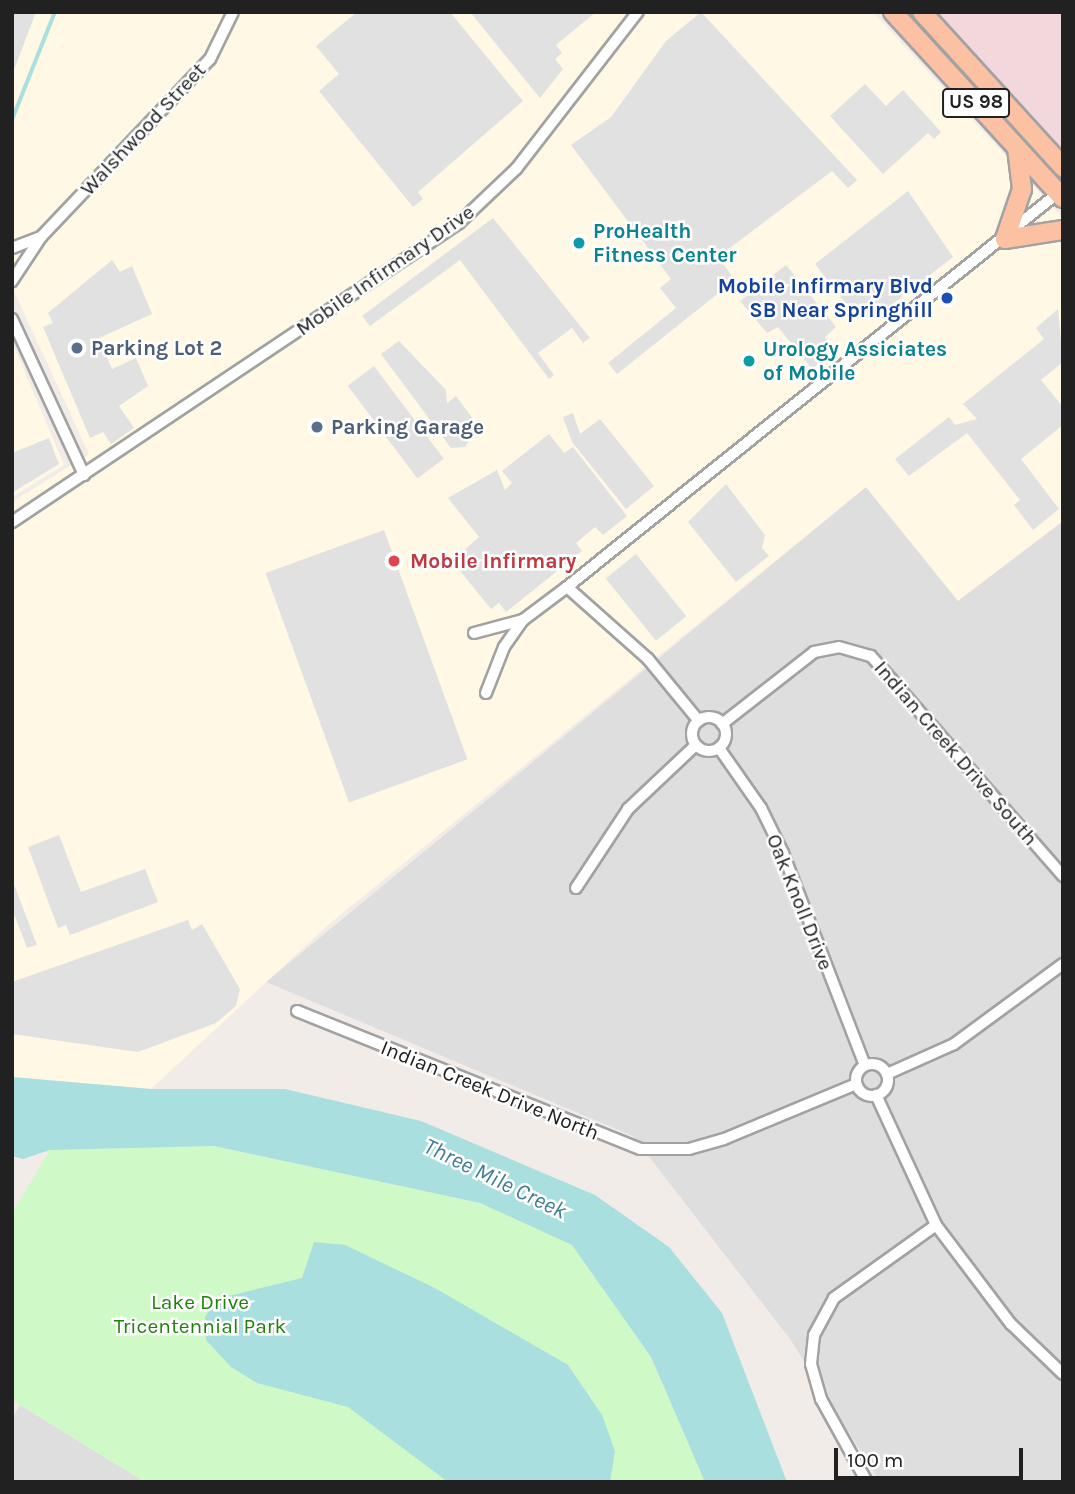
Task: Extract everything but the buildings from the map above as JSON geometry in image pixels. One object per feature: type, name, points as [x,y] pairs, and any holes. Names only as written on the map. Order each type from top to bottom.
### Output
[{"type":"main road","name":"US 98","points":[[893,12],[1061,196]]},
{"type":"main road","name":"US 98","points":[[922,12],[1063,167]]},
{"type":"main road","points":[[1044,147],[1063,146]]},
{"type":"main road","points":[[1017,148],[1022,189],[1005,239],[1063,230]]},
{"type":"street","name":"Walshwood Street","points":[[12,281],[41,237],[210,59],[233,12]]},
{"type":"street","name":"Mobile Infirmary Drive","points":[[12,522],[459,223],[516,169],[638,12]]},
{"type":"street","points":[[486,693],[499,657],[523,620],[1061,196]]},
{"type":"street","name":"Walshwood Street","points":[[12,248],[41,237]]},
{"type":"street","points":[[12,319],[84,475]]},
{"type":"street","points":[[567,587],[648,659],[699,721],[722,723],[719,748],[696,745]]},
{"type":"street","points":[[474,633],[523,620]]},
{"type":"street","name":"Indian Creek Drive South","points":[[722,723],[814,652],[839,647],[871,656],[1063,876]]},
{"type":"street","points":[[696,745],[693,730],[699,721]]},
{"type":"street","points":[[576,888],[628,809],[696,745]]},
{"type":"street","name":"Oak Knoll Drive","points":[[719,748],[761,808],[782,853],[865,1065]]},
{"type":"street","points":[[887,1074],[954,1044],[1063,964]]},
{"type":"street","name":"Indian Creek Drive North","points":[[297,1011],[640,1149],[689,1149],[856,1084]]},
{"type":"street","points":[[887,1074],[876,1064],[865,1065],[856,1084],[876,1096],[936,1225],[1011,1324],[1063,1374]]},
{"type":"street","points":[[876,1096],[885,1090],[887,1074]]},
{"type":"street","points":[[867,1482],[821,1399],[811,1364],[814,1335],[834,1298],[936,1225]]},
{"type":"shaded area","name":"Mobile Infirmary","points":[[12,12],[873,12],[1063,218],[1063,521],[958,601],[866,487],[328,925],[151,1089],[12,1077],[12,502],[89,454],[12,287]]},
{"type":"shaded area","points":[[12,12],[36,12],[12,75]]},
{"type":"shaded area","points":[[357,12],[450,12],[523,101],[418,192],[423,199],[413,207],[319,91],[339,74],[316,46]]},
{"type":"shaded area","points":[[470,12],[596,12],[556,45],[562,53],[555,59],[563,69],[540,98]]},
{"type":"shaded area","points":[[701,12],[857,180],[848,188],[832,171],[718,257],[735,280],[617,374],[608,363],[676,308],[660,288],[671,279],[571,145],[611,117],[666,41]]},
{"type":"shaded area","points":[[928,12],[1063,12],[1063,161]]},
{"type":"shaded area","points":[[865,84],[886,106],[903,90],[941,132],[934,139],[928,133],[883,174],[830,116]]},
{"type":"shaded area","points":[[908,191],[953,257],[872,320],[865,312],[858,319],[815,264]]},
{"type":"shaded area","points":[[493,218],[590,338],[583,343],[572,328],[538,353],[554,375],[549,379],[460,260],[370,326],[362,316]]},
{"type":"shaded area","name":"Parking Lot 2","points":[[112,260],[120,272],[132,266],[152,314],[99,338],[112,369],[136,358],[148,386],[119,406],[134,428],[111,444],[103,432],[90,438],[43,327],[53,323],[48,313]]},
{"type":"shaded area","points":[[786,265],[836,327],[825,337],[835,349],[812,369],[778,327],[767,333],[740,301]]},
{"type":"shaded area","points":[[1058,309],[1063,362],[1041,380],[1063,407],[1063,425],[1021,459],[1059,509],[1033,530],[1014,505],[1020,500],[967,433],[909,476],[895,459],[949,417],[955,425],[977,419],[963,404],[1044,339],[1036,328]]},
{"type":"shaded area","points":[[399,341],[446,390],[447,403],[456,396],[479,427],[465,447],[451,448],[381,354]]},
{"type":"shaded area","points":[[12,342],[64,465],[12,497]]},
{"type":"shaded area","points":[[374,366],[444,459],[417,479],[348,386]]},
{"type":"shaded area","points":[[573,413],[580,434],[600,419],[654,486],[626,509],[572,442],[563,417]]},
{"type":"shaded area","points":[[549,434],[564,453],[573,447],[627,516],[603,535],[595,527],[576,543],[582,551],[506,612],[499,603],[491,609],[452,561],[479,537],[448,498],[497,470],[505,490],[512,483],[502,471]]},
{"type":"shaded area","points":[[49,438],[59,464],[12,493],[12,453]]},
{"type":"shaded area","points":[[726,484],[765,535],[762,548],[769,556],[736,582],[688,522]]},
{"type":"shaded area","points":[[866,487],[958,600],[1063,521],[1063,1482],[880,1482],[790,1339],[633,1136],[266,982]]},
{"type":"shaded area","points":[[384,530],[467,759],[349,802],[266,573]]},
{"type":"shaded area","points":[[636,554],[686,616],[656,641],[606,579]]},
{"type":"shaded area","points":[[59,835],[81,892],[145,869],[158,902],[70,935],[66,925],[58,928],[28,847]]},
{"type":"shaded area","points":[[12,879],[37,945],[27,948],[12,909]]},
{"type":"shaded area","points":[[188,920],[192,930],[202,924],[240,989],[236,1006],[216,1023],[138,1052],[12,1034],[12,982]]},
{"type":"shaded area","points":[[20,1405],[145,1482],[12,1482],[12,1418]]},
{"type":"green space","name":"Lake Drive Tricentennial Park","points":[[214,1146],[480,1203],[572,1245],[651,1357],[705,1482],[145,1482],[12,1400],[12,1213],[50,1150]]},
{"type":"water","name":"Three Mile Creek","points":[[12,1077],[151,1089],[285,1089],[421,1121],[595,1195],[669,1247],[722,1313],[787,1482],[705,1482],[651,1357],[572,1245],[480,1203],[214,1146],[50,1150],[23,1159],[12,1156]]},
{"type":"water","points":[[314,1242],[345,1245],[435,1288],[568,1365],[602,1415],[615,1451],[610,1482],[448,1482],[348,1407],[257,1383],[231,1367],[206,1340],[205,1317],[217,1299],[302,1278]]},
{"type":"waterway","points":[[12,120],[55,12]]},
{"type":"place","name":"ProHealth Fitness Center","points":[[579,243]]},
{"type":"place","name":"Mobile Infirmary Blvd SB Near Springhill","points":[[947,298]]},
{"type":"place","name":"Parking Lot 2","points":[[77,348]]},
{"type":"place","name":"Urology Assiciates of Mobile","points":[[749,361]]},
{"type":"place","name":"Parking Garage","points":[[317,427]]},
{"type":"place","name":"Mobile Infirmary","points":[[394,561]]}]
